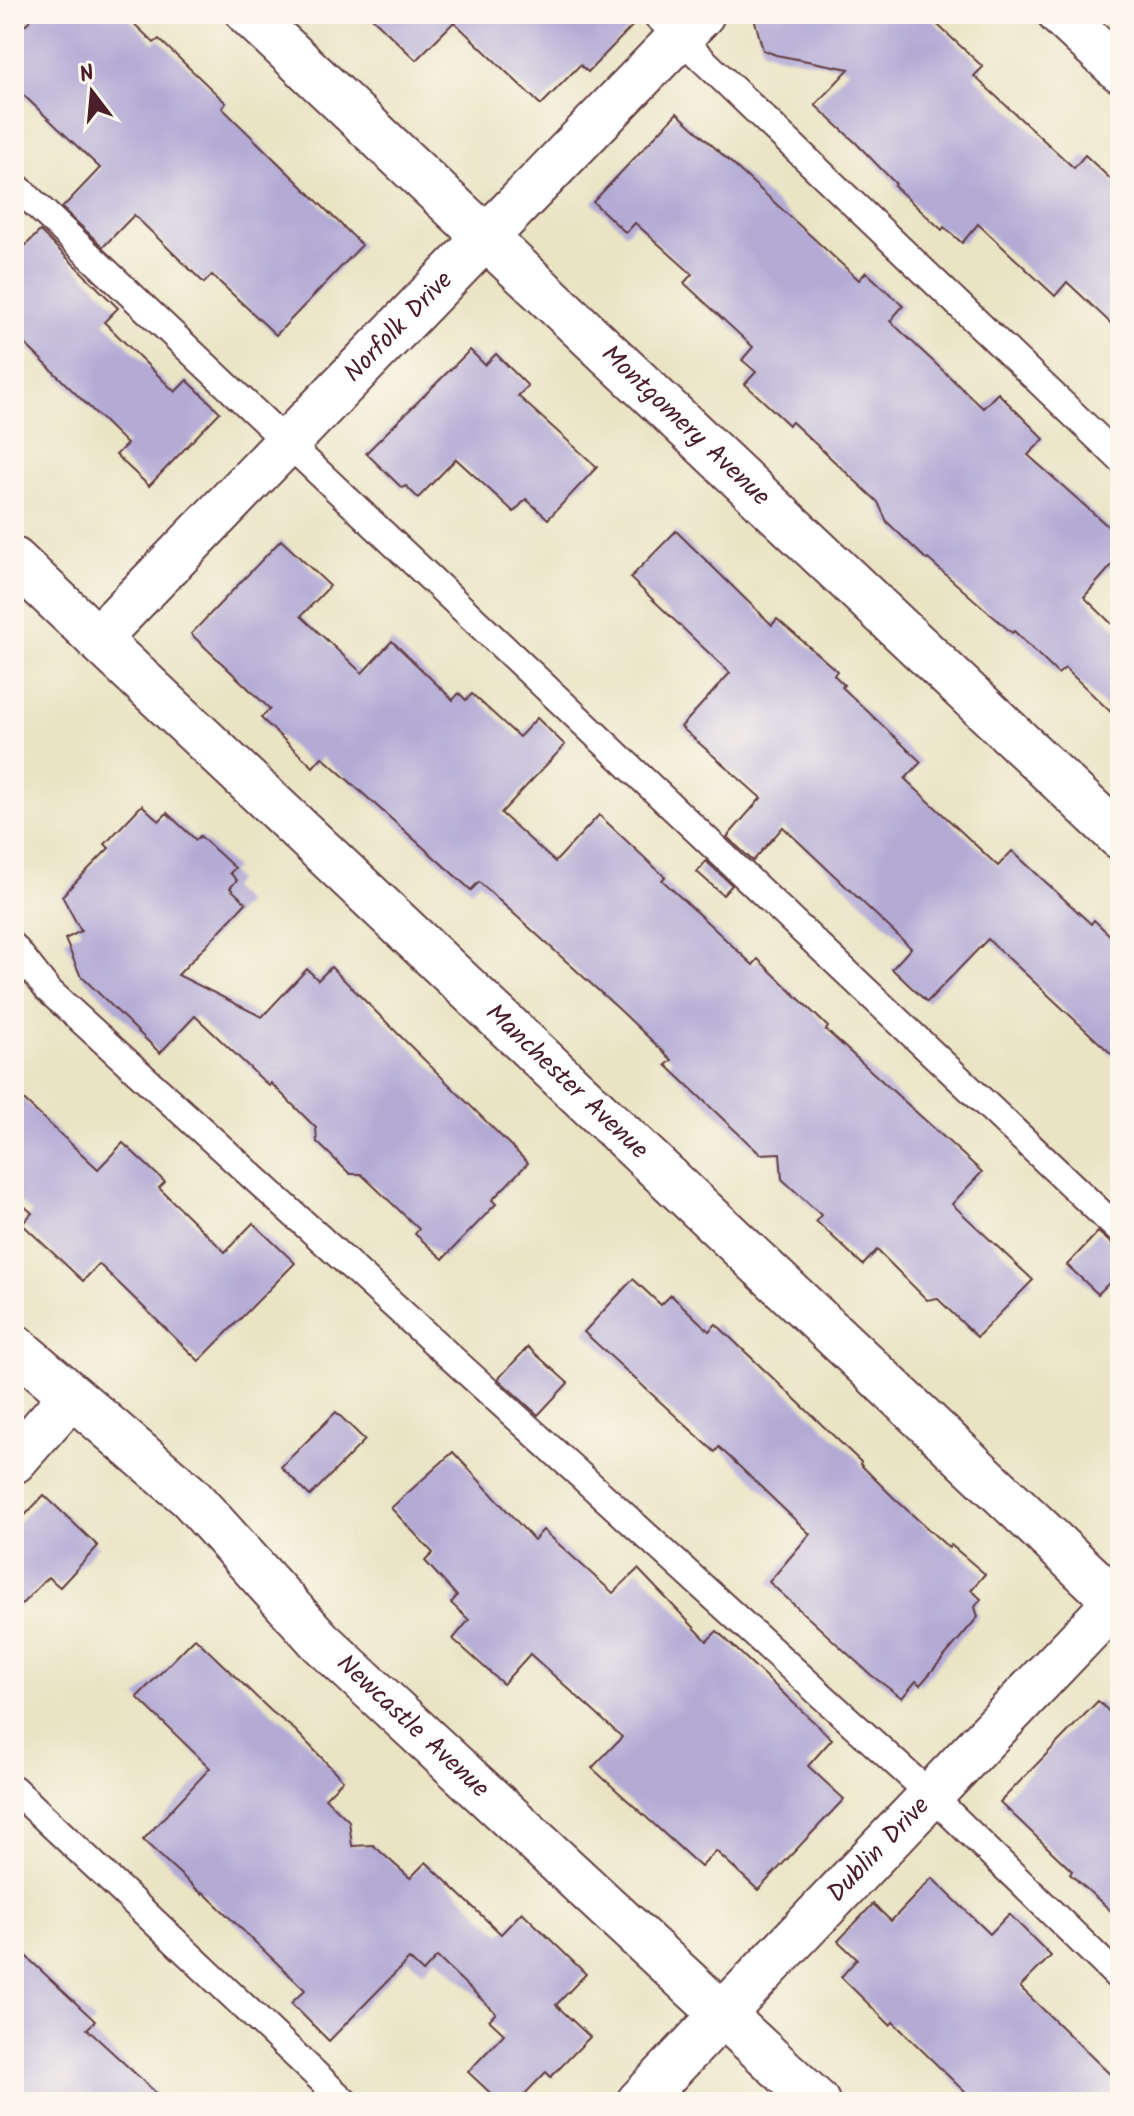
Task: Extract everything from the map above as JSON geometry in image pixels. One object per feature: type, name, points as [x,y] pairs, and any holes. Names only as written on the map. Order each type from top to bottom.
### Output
[{"type":"street","name":"Montgomery Avenue","points":[[249,14],[1120,837]]},
{"type":"street","points":[[1060,14],[1120,70]]},
{"type":"street","name":"Norfolk Drive","points":[[97,639],[487,237],[678,22]]},
{"type":"street","name":"Manchester Avenue","points":[[14,560],[1119,1601]]},
{"type":"street","name":"Newcastle Avenue","points":[[14,1346],[190,1497],[320,1641],[817,2102]]},
{"type":"street","points":[[14,1461],[71,1396]]},
{"type":"street","name":"Dublin Drive","points":[[639,2102],[1119,1601]]},
{"type":"lane","points":[[678,22],[1120,459]]},
{"type":"lane","points":[[14,184],[1120,1231]]},
{"type":"lane","points":[[14,947],[48,990],[932,1796],[1120,1979]]},
{"type":"lane","points":[[14,986],[22,983],[48,990]]},
{"type":"lane","points":[[14,1789],[345,2102]]},
{"type":"building","points":[[36,14],[124,14],[154,43],[159,39],[226,103],[222,108],[362,245],[276,335],[212,275],[204,283],[134,215],[103,247],[62,208],[100,168],[14,86],[14,36]]},
{"type":"building","points":[[368,14],[639,14],[640,18],[588,72],[580,65],[541,105],[454,22],[416,60]]},
{"type":"building","points":[[753,14],[926,14],[983,67],[974,76],[1074,168],[1085,155],[1120,188],[1120,332],[1067,282],[1055,296],[978,224],[962,243],[944,227],[942,230],[815,105],[849,69],[763,50]]},
{"type":"building","points":[[677,113],[859,280],[866,272],[903,306],[890,321],[983,408],[998,393],[1044,439],[1028,455],[1120,537],[1120,556],[1084,597],[1120,632],[1120,721],[1065,668],[1058,674],[1014,631],[1012,633],[927,560],[887,522],[878,502],[792,422],[789,425],[745,384],[756,372],[742,360],[753,347],[684,283],[692,274],[635,223],[626,233],[593,202]]},
{"type":"building","points":[[40,231],[118,308],[104,322],[175,392],[187,380],[220,412],[149,486],[116,455],[127,444],[14,333],[14,257]]},
{"type":"building","points":[[470,350],[485,365],[496,354],[528,386],[518,396],[597,467],[548,519],[526,499],[514,512],[456,459],[418,498],[406,486],[402,488],[366,453]]},
{"type":"building","points":[[676,531],[772,625],[777,619],[837,671],[834,675],[844,685],[842,687],[921,762],[905,779],[998,866],[1012,851],[1091,924],[1094,920],[1120,945],[1120,1062],[988,939],[927,1002],[892,969],[911,948],[783,827],[753,861],[727,837],[761,798],[681,727],[730,673],[630,578]]},
{"type":"building","points":[[281,540],[330,586],[301,616],[362,673],[392,641],[453,700],[459,693],[466,700],[472,694],[519,737],[537,718],[565,745],[501,813],[555,862],[599,815],[665,877],[662,880],[753,965],[758,959],[828,1027],[826,1030],[982,1172],[952,1204],[1033,1280],[977,1337],[937,1298],[927,1300],[877,1250],[863,1265],[816,1221],[821,1215],[782,1179],[780,1153],[760,1154],[666,1065],[672,1060],[479,882],[471,890],[322,757],[313,767],[261,718],[270,709],[191,634]]},
{"type":"building","points":[[142,805],[159,821],[167,813],[196,840],[200,836],[235,868],[230,873],[237,880],[230,888],[246,903],[178,975],[262,1017],[307,969],[318,980],[331,967],[528,1163],[492,1200],[496,1204],[443,1259],[415,1234],[419,1229],[361,1174],[350,1174],[317,1142],[316,1128],[271,1083],[269,1086],[195,1016],[160,1053],[80,975],[65,939],[81,931],[62,896],[109,848],[105,844]]},
{"type":"building","points":[[706,861],[732,885],[723,895],[697,872]]},
{"type":"building","points":[[14,1091],[98,1169],[123,1143],[165,1182],[159,1188],[225,1252],[253,1223],[295,1263],[199,1361],[99,1264],[83,1281],[22,1224],[32,1213],[14,1197]]},
{"type":"building","points":[[1098,1232],[1120,1251],[1120,1272],[1098,1294],[1067,1265]]},
{"type":"building","points":[[633,1279],[661,1305],[671,1295],[709,1331],[716,1324],[861,1462],[894,1498],[949,1548],[951,1545],[985,1574],[971,1590],[981,1599],[975,1607],[978,1617],[920,1685],[916,1681],[902,1698],[871,1675],[769,1582],[810,1534],[719,1447],[715,1452],[584,1332]]},
{"type":"building","points":[[528,1347],[568,1383],[538,1415],[498,1379]]},
{"type":"building","points":[[336,1412],[365,1440],[310,1496],[281,1467]]},
{"type":"building","points":[[453,1452],[534,1540],[543,1530],[613,1593],[638,1569],[707,1641],[717,1631],[832,1739],[808,1766],[844,1799],[758,1890],[716,1851],[701,1867],[592,1768],[622,1737],[530,1654],[503,1684],[453,1639],[469,1620],[451,1603],[457,1596],[425,1561],[433,1553],[391,1508]]},
{"type":"building","points":[[44,1495],[98,1546],[60,1587],[48,1577],[14,1612],[14,1527]]},
{"type":"building","points":[[195,1638],[295,1730],[343,1780],[325,1798],[349,1821],[352,1846],[373,1845],[410,1878],[426,1862],[501,1934],[522,1912],[586,1974],[556,2005],[590,2037],[551,2077],[546,2072],[517,2102],[500,2102],[468,2072],[504,2034],[489,2020],[496,2013],[437,1957],[423,1972],[409,1959],[329,2041],[291,2003],[305,1990],[203,1892],[143,1840],[210,1768],[137,1697]]},
{"type":"building","points":[[1098,1701],[1120,1722],[1120,1919],[1070,1874],[1072,1871],[1000,1802]]},
{"type":"building","points":[[932,1878],[990,1934],[1009,1914],[1051,1956],[1020,1987],[1120,2084],[1102,2102],[975,2102],[893,2022],[890,2025],[841,1977],[857,1959],[838,1941],[873,1904],[891,1921]]},
{"type":"building","points":[[14,1945],[95,2021],[87,2029],[166,2102],[14,2102]]}]
